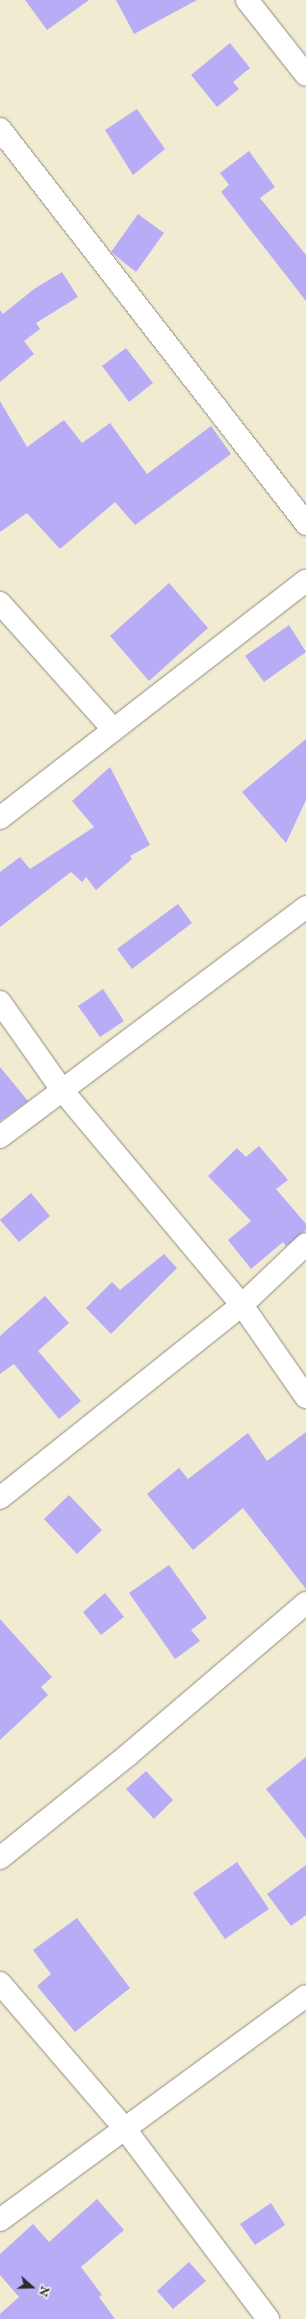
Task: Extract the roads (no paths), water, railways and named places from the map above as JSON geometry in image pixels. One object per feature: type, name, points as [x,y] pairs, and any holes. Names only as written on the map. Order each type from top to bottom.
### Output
[{"type":"street","points":[[247,0],[306,75]]},
{"type":"street","points":[[0,129],[306,524]]},
{"type":"street","points":[[0,818],[306,581]]},
{"type":"street","points":[[0,603],[113,729]]},
{"type":"street","points":[[0,1137],[306,907]]},
{"type":"street","points":[[0,1002],[62,1090],[242,1305],[306,1397]]},
{"type":"street","points":[[0,1498],[242,1305],[306,1244]]},
{"type":"street","points":[[0,1858],[128,1755],[306,1603]]},
{"type":"street","points":[[0,1983],[125,2130],[268,2319]]},
{"type":"street","points":[[0,2220],[125,2130],[306,1996]]}]
